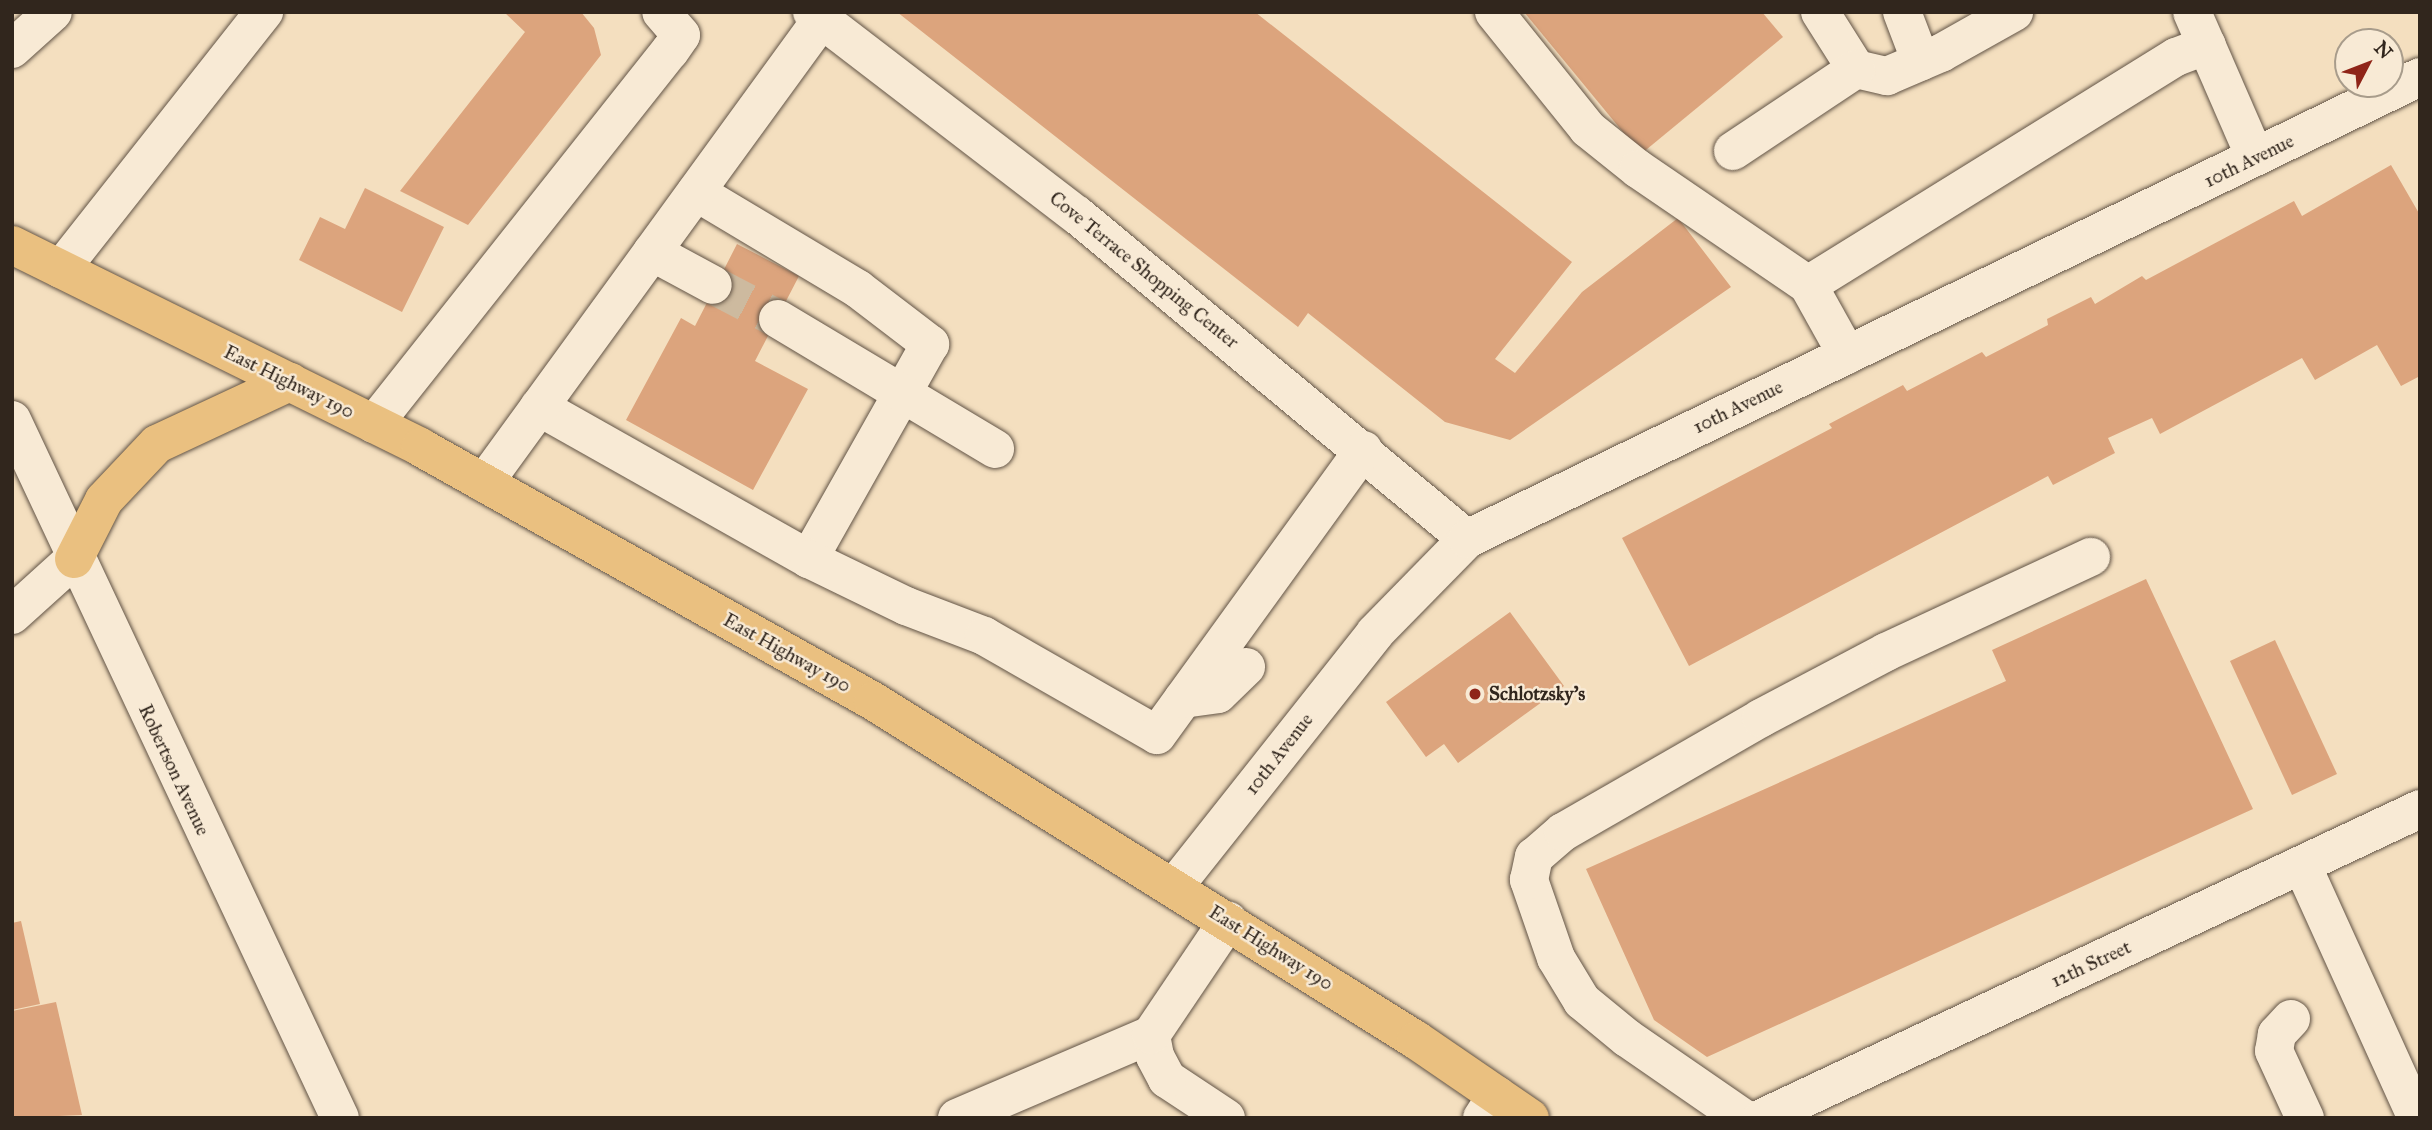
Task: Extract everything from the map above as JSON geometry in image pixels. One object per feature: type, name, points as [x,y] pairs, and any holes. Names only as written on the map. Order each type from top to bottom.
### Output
[{"type":"main road","name":"East Highway 190","points":[[12,245],[374,424],[873,701],[1228,921],[1489,1107],[1530,1118]]},
{"type":"main road","points":[[74,559],[104,500],[157,444],[290,382]]},
{"type":"street","points":[[12,49],[53,12]]},
{"type":"street","points":[[61,269],[264,12]]},
{"type":"street","points":[[1493,12],[1588,129],[1638,169],[1808,285],[1847,355]]},
{"type":"street","points":[[1820,12],[1856,69],[1887,76],[1921,62],[2014,12]]},
{"type":"street","points":[[1902,12],[1921,62]]},
{"type":"street","points":[[484,483],[696,192],[817,16]]},
{"type":"street","name":"Cove Terrace Shopping Center","points":[[817,16],[1077,215],[1467,539]]},
{"type":"street","points":[[374,424],[681,20]]},
{"type":"street","points":[[1808,285],[2176,57],[2199,29],[2255,158]]},
{"type":"street","points":[[1733,151],[1856,69]]},
{"type":"street","name":"10th Avenue","points":[[1174,887],[1375,634],[1467,539],[2420,77]]},
{"type":"street","points":[[696,192],[858,289],[930,344],[809,559]]},
{"type":"street","points":[[652,252],[713,285]]},
{"type":"street","points":[[778,319],[995,449]]},
{"type":"street","points":[[539,407],[809,559],[906,607],[984,636],[1157,734],[1363,450]]},
{"type":"street","name":"Robertson Avenue","points":[[12,420],[74,559],[340,1118]]},
{"type":"street","points":[[1743,1118],[1627,1038],[1582,1001],[1556,958],[1529,880],[1534,857],[1563,832],[1761,718],[1886,652],[2091,557]]},
{"type":"street","points":[[12,615],[74,559]]},
{"type":"street","points":[[1183,699],[1218,694],[1253,660],[1256,598]]},
{"type":"street","name":"12th Street","points":[[1762,1118],[1811,1108],[2420,809]]},
{"type":"street","points":[[2302,865],[2417,1118]]},
{"type":"street","points":[[957,1118],[1151,1035],[1228,921]]},
{"type":"street","points":[[2291,1019],[2277,1034],[2274,1051],[2305,1118]]},
{"type":"street","points":[[1151,1035],[1155,1056],[1167,1079],[1226,1118]]},
{"type":"building","points":[[504,12],[581,12],[594,28],[601,55],[468,225],[400,191],[525,32]]},
{"type":"building","points":[[897,12],[1255,12],[1572,262],[1495,359],[1515,373],[1582,292],[1678,218],[1731,287],[1510,440],[1445,422],[1308,313],[1298,327]]},
{"type":"building","points":[[1524,12],[1762,12],[1783,37],[1641,154]]},
{"type":"building","points":[[2391,165],[2420,215],[2420,376],[2401,386],[2377,345],[2315,380],[2302,358],[2160,434],[2152,418],[2108,438],[2115,453],[2053,485],[2048,476],[1689,666],[1622,538],[1832,428],[1829,424],[1903,385],[1907,391],[1982,352],[1986,357],[2048,325],[2047,319],[2091,297],[2095,304],[2142,276],[2146,280],[2294,201],[2302,216]]},
{"type":"building","points":[[365,188],[444,227],[402,312],[299,260],[320,217],[345,229]]},
{"type":"building","points":[[737,244],[799,276],[755,361],[808,389],[753,490],[626,420],[681,318],[695,326]]},
{"type":"building","points":[[2146,579],[2253,809],[1707,1057],[1654,1020],[1586,869],[2006,681],[1992,650]]},
{"type":"building","name":"Schlotzsky's","points":[[1510,612],[1564,686],[1458,763],[1444,744],[1426,757],[1386,702]]},
{"type":"building","points":[[2275,640],[2337,774],[2292,795],[2230,661]]},
{"type":"building","points":[[21,921],[40,1004],[12,1010],[12,923]]},
{"type":"building","points":[[56,1002],[82,1115],[12,1118],[12,1011]]},
{"type":"tunnel","points":[[713,285],[778,319]]},
{"type":"place","name":"Schlotzsky's","points":[[1475,694]]}]
